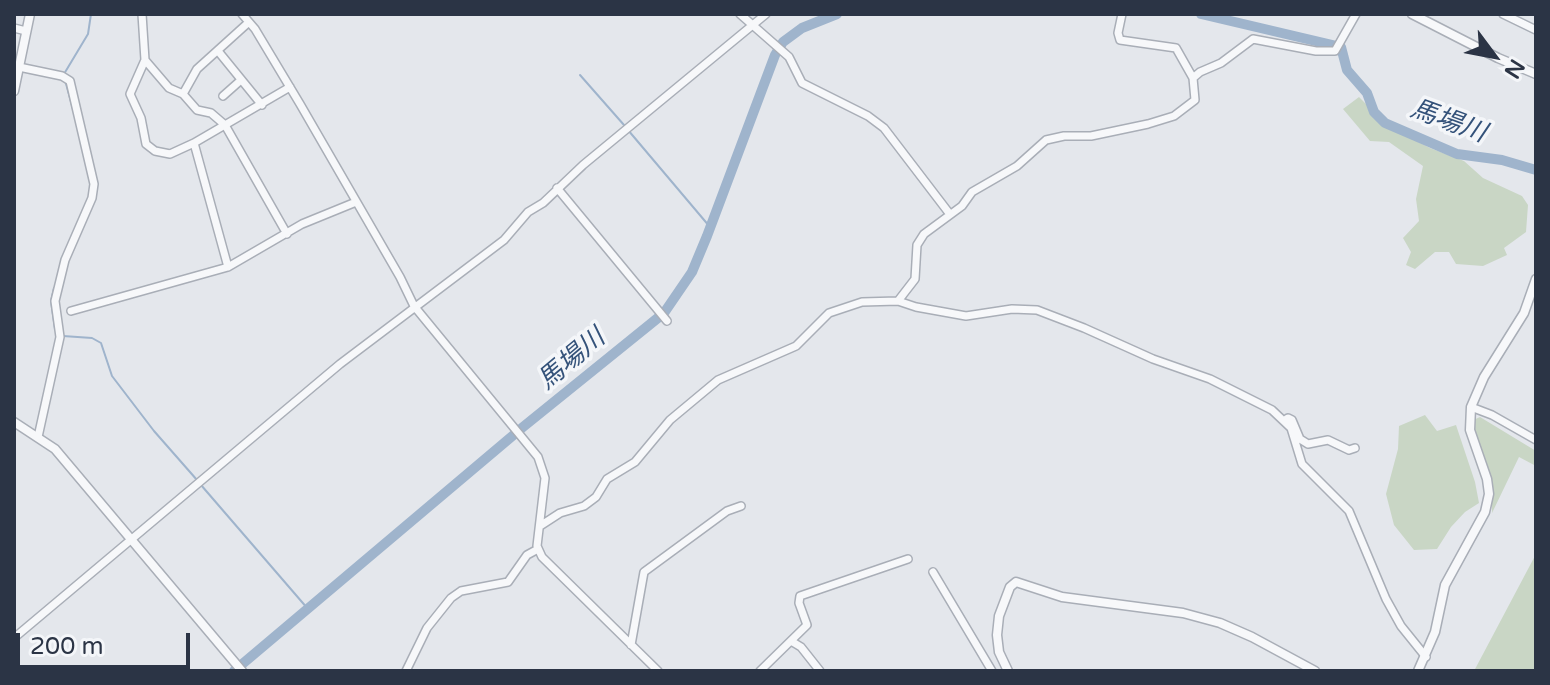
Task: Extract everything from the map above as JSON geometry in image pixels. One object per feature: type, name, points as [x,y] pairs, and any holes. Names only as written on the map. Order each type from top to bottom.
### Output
[{"type":"street","points":[[14,91],[30,14]]},
{"type":"street","points":[[142,14],[145,60],[130,97],[141,118],[146,144],[155,151],[170,154],[194,143],[290,87]]},
{"type":"street","points":[[242,14],[290,87],[414,306],[538,457],[544,470],[538,549],[547,564],[658,671]]},
{"type":"street","points":[[740,14],[785,53],[802,83],[868,116],[884,128],[949,213]]},
{"type":"street","points":[[14,638],[203,477],[414,306],[504,240],[523,216],[543,203],[766,14]]},
{"type":"street","points":[[898,301],[915,279],[917,245],[921,239],[949,213],[962,206],[976,189],[1017,166],[1046,140],[1091,136],[1148,124],[1174,116],[1195,100],[1193,78],[1176,48],[1120,40],[1118,33],[1122,14]]},
{"type":"street","points":[[1193,78],[1221,63],[1253,39],[1316,51],[1335,51],[1356,14]]},
{"type":"street","points":[[1412,14],[1536,74]]},
{"type":"street","points":[[1503,14],[1536,30]]},
{"type":"street","points":[[183,94],[197,69],[249,22]]},
{"type":"street","points":[[14,28],[26,31]]},
{"type":"street","points":[[218,51],[262,105]]},
{"type":"street","points":[[145,60],[169,88],[183,94],[196,109],[211,113],[225,125],[287,234]]},
{"type":"street","points":[[19,67],[62,76],[70,81],[94,184],[92,198],[65,260],[55,301],[60,337],[38,437]]},
{"type":"street","points":[[223,96],[241,80]]},
{"type":"street","points":[[194,143],[228,267]]},
{"type":"street","points":[[557,188],[667,321]]},
{"type":"street","points":[[71,311],[228,267],[302,224],[356,202]]},
{"type":"street","points":[[1418,671],[1435,632],[1445,585],[1485,512],[1489,494],[1484,468],[1470,430],[1471,407],[1484,377],[1524,313],[1536,279]]},
{"type":"street","points":[[540,526],[560,513],[584,506],[596,497],[607,479],[635,462],[670,420],[714,383],[796,346],[829,313],[862,302],[898,301],[966,316],[1012,309],[1037,310],[1218,383],[1272,410],[1285,420],[1295,438],[1302,464],[1355,521],[1386,599],[1401,626],[1426,657]]},
{"type":"street","points":[[1471,407],[1536,440]]},
{"type":"street","points":[[1285,420],[1292,420],[1300,439],[1308,444],[1328,440],[1349,450],[1355,448]]},
{"type":"street","points":[[14,422],[64,459],[238,667]]},
{"type":"street","points":[[631,645],[644,572],[727,511],[741,506]]},
{"type":"street","points":[[406,671],[427,628],[451,598],[461,591],[508,582],[527,555],[538,549]]},
{"type":"street","points":[[760,671],[807,625],[799,603],[800,596],[908,559]]},
{"type":"street","points":[[933,572],[992,671]]},
{"type":"street","points":[[1008,671],[999,652],[997,635],[999,616],[1010,587],[1016,582],[1062,597],[1183,613],[1220,623],[1315,671]]},
{"type":"street","points":[[791,641],[801,647],[820,671]]},
{"type":"green space","points":[[1359,97],[1389,127],[1464,161],[1483,178],[1522,196],[1528,205],[1526,232],[1504,248],[1507,255],[1483,266],[1456,264],[1449,252],[1435,252],[1415,269],[1406,265],[1411,252],[1403,238],[1419,221],[1416,199],[1423,166],[1389,142],[1370,141],[1343,109]]},
{"type":"green space","points":[[1425,415],[1437,431],[1456,425],[1479,503],[1451,527],[1437,549],[1414,550],[1394,525],[1386,494],[1398,449],[1399,426]]},
{"type":"green space","points":[[1480,417],[1536,451],[1536,466],[1519,457],[1492,513],[1492,481],[1471,421]]},
{"type":"green space","points":[[1536,554],[1536,671],[1474,671]]},
{"type":"waterway","points":[[64,74],[88,34],[91,14]]},
{"type":"waterway","name":"馬場川","points":[[234,671],[523,427],[664,313],[692,272],[775,55],[783,42],[802,28],[837,14]]},
{"type":"waterway","name":"馬場川","points":[[1201,14],[1341,47],[1347,70],[1367,93],[1374,112],[1385,123],[1457,154],[1502,160],[1536,170]]},
{"type":"waterway","points":[[580,75],[624,125]]},
{"type":"waterway","points":[[65,80],[76,120]]},
{"type":"waterway","points":[[628,130],[710,227]]},
{"type":"waterway","points":[[59,271],[62,258]]},
{"type":"waterway","points":[[54,288],[51,301],[55,329]]},
{"type":"waterway","points":[[63,336],[92,338],[101,343],[112,376],[197,480]]},
{"type":"waterway","points":[[201,485],[308,609]]}]
